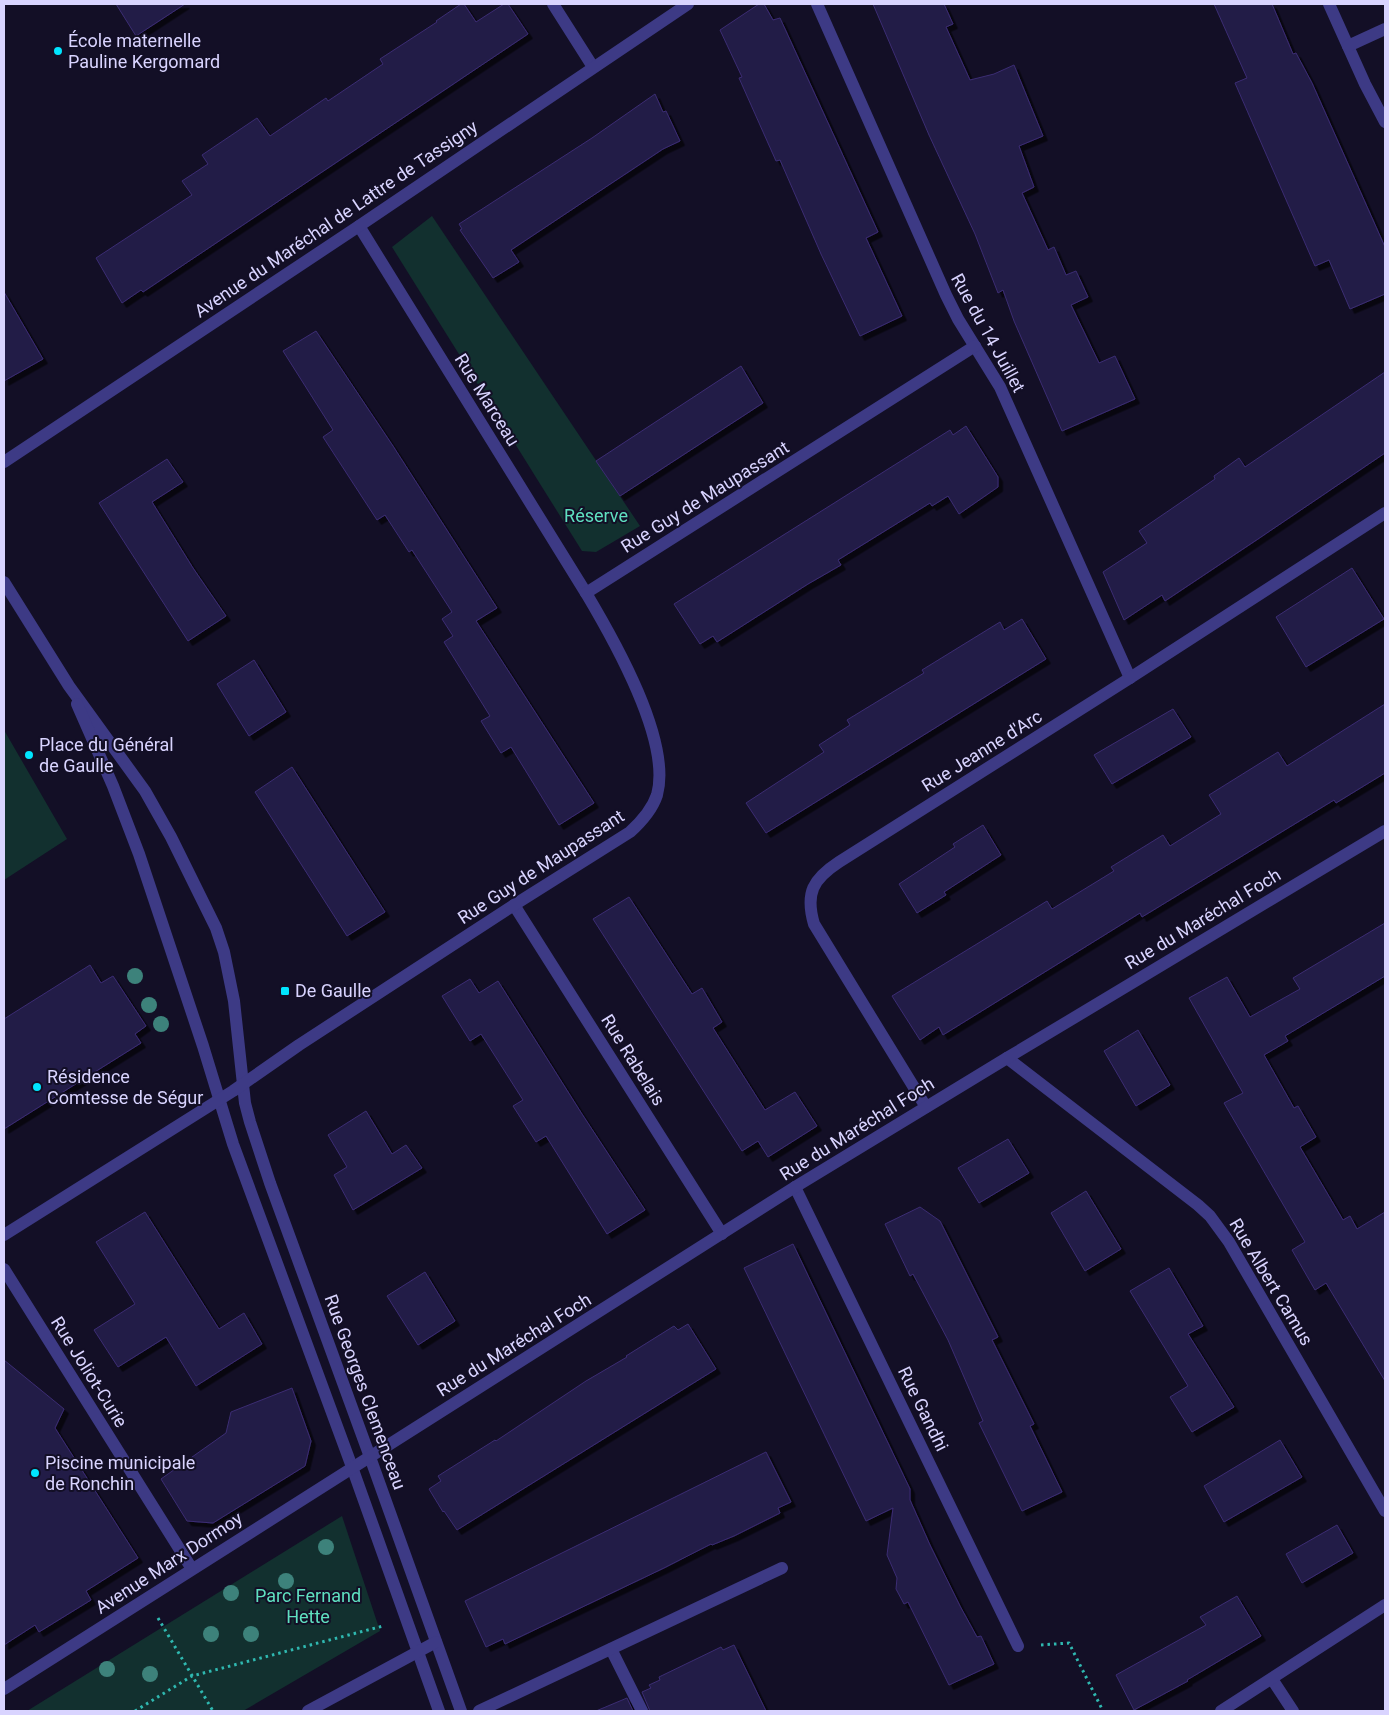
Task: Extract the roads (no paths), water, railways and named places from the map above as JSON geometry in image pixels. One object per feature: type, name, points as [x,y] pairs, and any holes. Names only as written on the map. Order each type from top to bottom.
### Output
[{"type":"street","points":[[553,4],[593,67]]},
{"type":"street","name":"Avenue du Maréchal de Lattre de Tassigny","points":[[4,462],[688,4]]},
{"type":"street","name":"Rue du 14 Juillet","points":[[817,4],[946,295],[1000,387],[1130,678]]},
{"type":"street","points":[[1329,4],[1385,122]]},
{"type":"street","points":[[1348,46],[1385,29]]},
{"type":"street","name":"Rue Marceau","points":[[359,226],[586,593]]},
{"type":"street","name":"Rue Guy de Maupassant","points":[[4,1235],[243,1084],[299,1045],[514,904],[630,832],[640,823],[649,811],[658,791],[658,757],[646,714],[634,683],[586,593],[975,346]]},
{"type":"street","name":"Rue Jeanne d'Arc","points":[[926,1107],[814,924],[810,902],[815,881],[839,862],[1130,678],[1385,512]]},
{"type":"street","points":[[4,582],[69,686],[145,791],[171,837],[216,928],[224,952],[234,1001],[243,1084]]},
{"type":"street","points":[[69,686],[113,786],[139,854],[260,1219],[352,1467],[439,1711]]},
{"type":"street","name":"Rue du Maréchal Foch","points":[[352,1467],[796,1187],[1385,831]]},
{"type":"street","name":"Rue Rabelais","points":[[514,904],[722,1234]]},
{"type":"street","name":"Rue Albert Camus","points":[[1007,1058],[1210,1216],[1229,1242],[1385,1511]]},
{"type":"street","name":"Rue Georges Clemenceau","points":[[243,1084],[250,1122],[270,1183],[460,1711]]},
{"type":"street","name":"Rue Gandhi","points":[[796,1187],[1018,1646]]},
{"type":"street","name":"Rue Joliot-Curie","points":[[4,1269],[192,1569]]},
{"type":"street","name":"Avenue Marx Dormoy","points":[[4,1689],[352,1467]]},
{"type":"street","points":[[479,1711],[782,1568]]},
{"type":"street","points":[[1221,1711],[1385,1606]]},
{"type":"street","points":[[308,1711],[436,1642]]},
{"type":"street","points":[[611,1649],[642,1711]]},
{"type":"street","points":[[1272,1679],[1293,1711]]},
{"type":"place","name":"École maternelle Pauline Kergomard","points":[[58,51]]},
{"type":"place","name":"Place du Général de Gaulle","points":[[29,755]]},
{"type":"place","name":"De Gaulle","points":[[285,991]]},
{"type":"place","name":"Résidence Comtesse de Ségur","points":[[37,1087]]},
{"type":"place","name":"Piscine municipale de Ronchin","points":[[35,1473]]},
{"type":"park label","name":"Réserve","points":[[596,516]]},
{"type":"park label","name":"Parc Fernand Hette","points":[[308,1606]]}]
